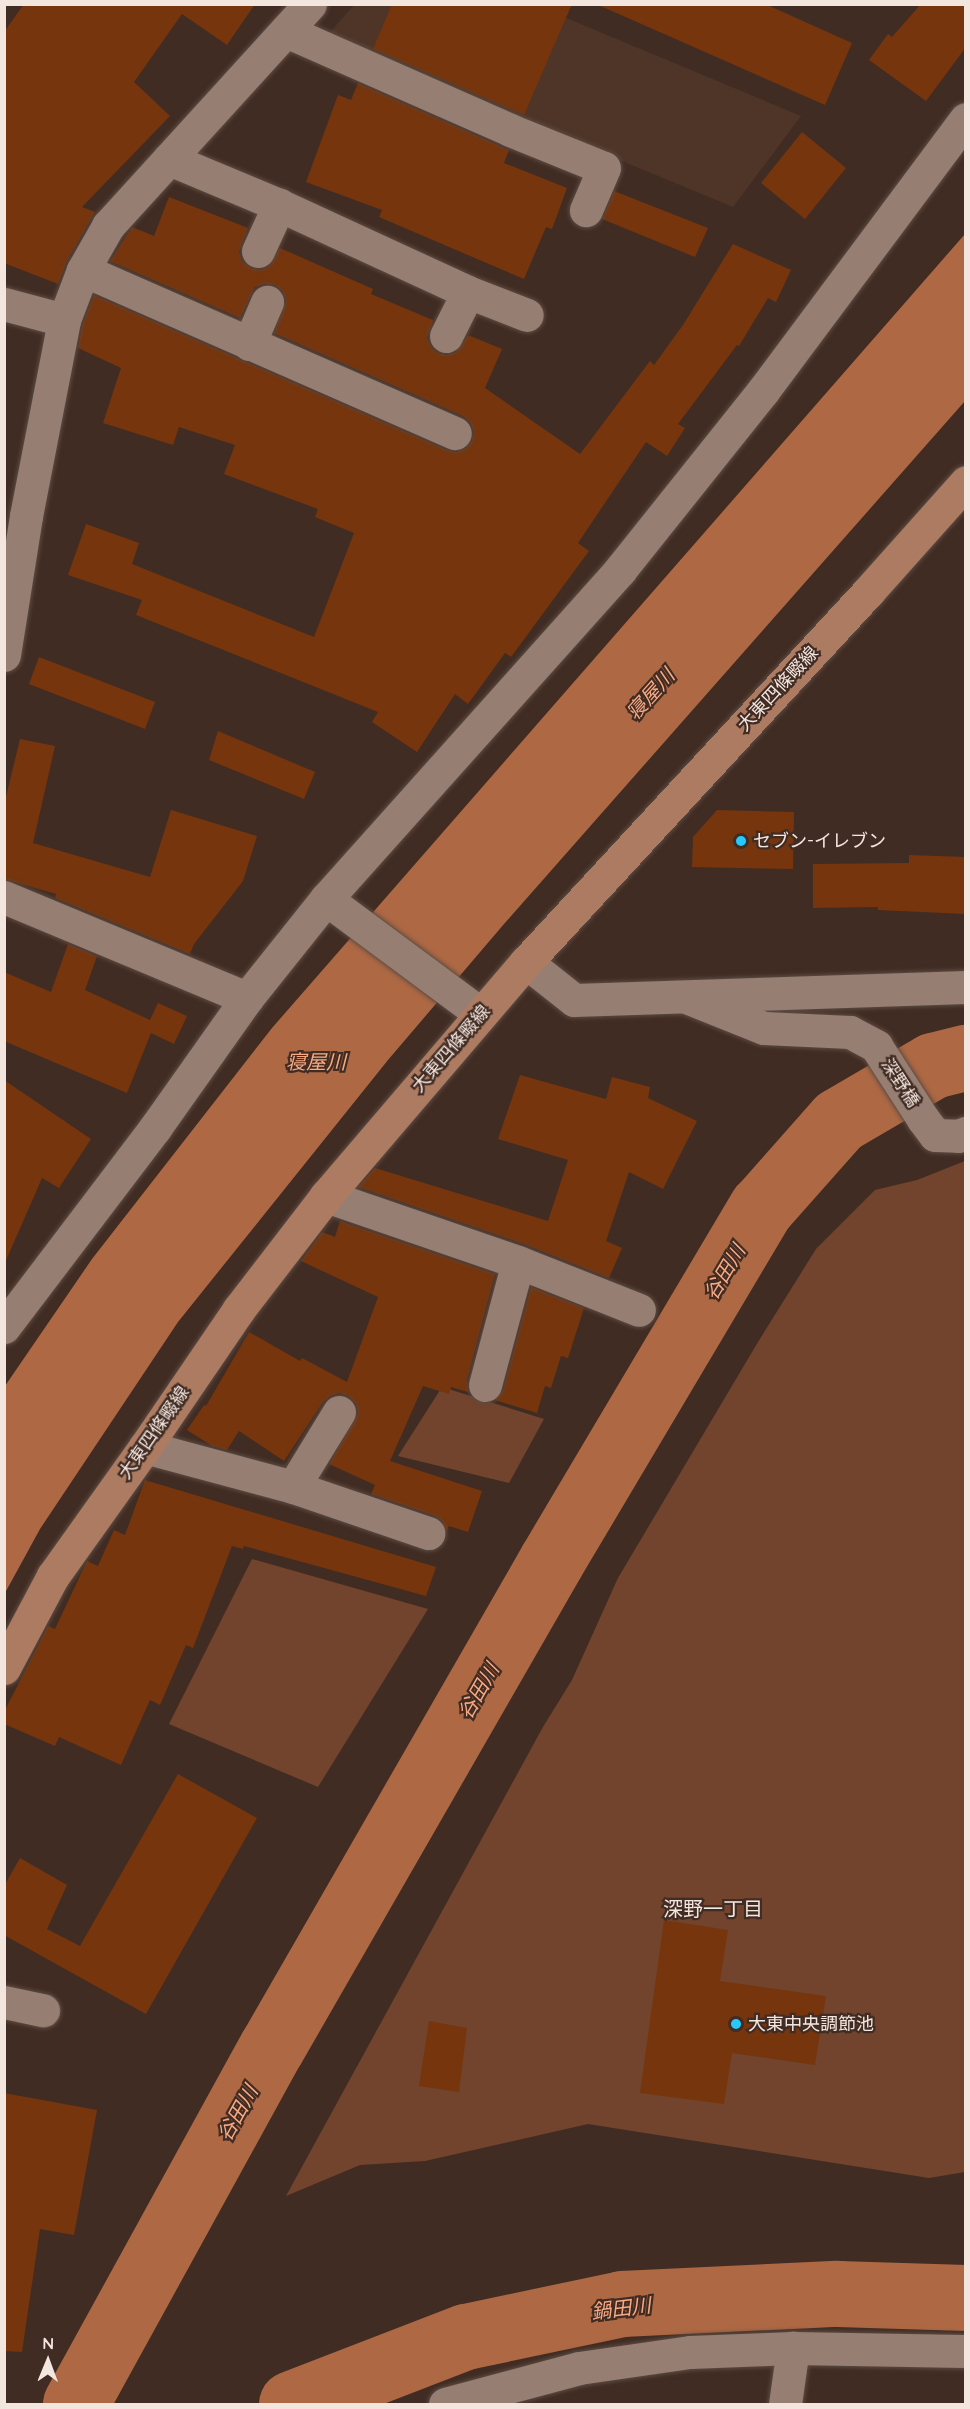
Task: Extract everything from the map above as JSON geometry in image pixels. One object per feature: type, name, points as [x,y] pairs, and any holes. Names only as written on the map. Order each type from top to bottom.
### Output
[{"type":"main road","name":"大東四條畷線","points":[[4,1668],[53,1576],[239,1309],[326,1196],[526,962],[868,592],[966,482]]},
{"type":"street","points":[[4,655],[26,516],[64,320],[83,270],[108,226],[310,4]]},
{"type":"street","points":[[286,31],[510,130],[604,168],[586,210]]},
{"type":"street","points":[[4,1328],[155,1128],[247,998],[334,905],[620,570],[764,391],[966,119]]},
{"type":"street","points":[[169,159],[279,205],[468,292],[527,315]]},
{"type":"street","points":[[258,251],[279,205]]},
{"type":"street","points":[[83,270],[455,433]]},
{"type":"street","points":[[446,336],[468,292]]},
{"type":"street","points":[[249,344],[267,302]]},
{"type":"street","points":[[4,304],[64,320]]},
{"type":"street","points":[[4,897],[247,998]]},
{"type":"street","points":[[334,905],[481,1014]]},
{"type":"street","points":[[526,962],[574,1000],[966,987]]},
{"type":"street","name":"深野橋","points":[[686,997],[764,1028],[849,1032],[876,1046],[935,1135],[958,1136],[966,1133]]},
{"type":"street","points":[[326,1196],[518,1262],[639,1310]]},
{"type":"street","points":[[485,1385],[518,1262]]},
{"type":"street","points":[[293,1487],[339,1412]]},
{"type":"street","points":[[145,1447],[293,1487],[428,1533]]},
{"type":"street","points":[[4,2002],[43,2010]]},
{"type":"street","points":[[785,2404],[793,2348]]},
{"type":"street","points":[[445,2404],[579,2368],[690,2352],[793,2348],[966,2351]]},
{"type":"shaded area","points":[[354,5],[535,5],[801,116],[733,207],[325,38]]},
{"type":"shaded area","points":[[965,1161],[965,2172],[929,2178],[588,2124],[425,2161],[360,2165],[286,2196],[543,1727],[572,1680],[618,1578],[816,1249],[875,1190],[917,1180]]},
{"type":"shaded area","points":[[442,1387],[544,1419],[509,1483],[398,1456]]},
{"type":"shaded area","points":[[252,1559],[428,1609],[318,1787],[169,1724]]},
{"type":"water","name":"寝屋川","points":[[965,234],[965,401],[504,924],[388,1060],[178,1322],[40,1529],[5,1593],[5,1386],[92,1259],[272,1028]]},
{"type":"building","points":[[24,4],[255,4],[227,45],[182,14],[134,82],[170,116],[82,207],[95,212],[67,261],[58,284],[4,263],[4,32]]},
{"type":"building","points":[[392,4],[572,4],[524,115],[373,49]]},
{"type":"building","points":[[596,4],[765,4],[852,43],[825,105]]},
{"type":"building","points":[[921,4],[966,4],[966,47],[926,101],[869,60],[888,34],[892,37]]},
{"type":"building","points":[[358,83],[509,150],[504,163],[567,188],[552,229],[546,227],[524,279],[379,217],[382,210],[306,182],[338,95],[351,100]]},
{"type":"building","points":[[802,132],[846,168],[805,219],[761,183]]},
{"type":"building","points":[[614,191],[708,228],[695,257],[602,219]]},
{"type":"building","points":[[169,197],[248,228],[239,252],[242,261],[251,268],[260,270],[268,267],[280,248],[373,289],[371,294],[433,320],[427,338],[431,347],[438,353],[447,355],[456,352],[468,335],[502,349],[485,388],[580,454],[650,361],[654,365],[683,325],[733,244],[791,270],[776,302],[768,298],[739,346],[737,345],[678,424],[685,428],[667,456],[646,442],[578,543],[589,551],[511,657],[505,653],[468,704],[455,694],[417,752],[372,722],[378,712],[136,615],[142,600],[68,575],[86,524],[139,543],[132,564],[314,637],[354,533],[315,517],[318,509],[224,474],[235,445],[179,427],[173,445],[103,423],[121,368],[78,348],[82,325],[94,295],[447,450],[456,452],[466,448],[472,440],[474,432],[470,422],[463,416],[274,333],[286,300],[282,291],[275,285],[264,284],[255,287],[240,318],[110,261],[132,227],[154,236]]},
{"type":"building","points":[[39,657],[155,702],[145,729],[29,684]]},
{"type":"building","points":[[218,731],[315,772],[304,799],[209,760]]},
{"type":"building","points":[[20,739],[55,746],[33,843],[150,877],[171,810],[257,836],[243,881],[194,944],[190,954],[55,898],[56,894],[4,879],[4,805]]},
{"type":"building","points":[[717,810],[794,812],[793,869],[692,867],[693,837]]},
{"type":"building","points":[[909,855],[966,857],[966,914],[878,910],[878,907],[813,908],[813,864],[909,863]]},
{"type":"building","points":[[68,944],[97,956],[85,990],[150,1020],[158,1003],[187,1016],[174,1044],[151,1033],[127,1093],[4,1041],[4,972],[51,992]]},
{"type":"building","points":[[520,1075],[606,1099],[612,1077],[650,1087],[648,1098],[697,1121],[663,1189],[629,1172],[606,1241],[622,1248],[609,1278],[524,1244],[358,1187],[375,1168],[548,1221],[568,1160],[498,1139]]},
{"type":"building","points":[[4,1080],[91,1139],[59,1188],[42,1178],[4,1265]]},
{"type":"building","points":[[340,1221],[495,1274],[467,1380],[468,1392],[451,1387],[449,1394],[423,1386],[390,1461],[482,1491],[468,1532],[449,1526],[446,1533],[442,1521],[435,1516],[371,1494],[375,1485],[329,1464],[358,1413],[356,1404],[348,1396],[339,1393],[323,1402],[284,1461],[239,1431],[227,1450],[212,1446],[187,1430],[204,1405],[206,1406],[249,1332],[300,1361],[302,1358],[347,1382],[378,1297],[301,1261],[322,1232],[335,1237]]},
{"type":"building","points":[[531,1287],[584,1308],[568,1358],[561,1356],[551,1388],[545,1386],[537,1413],[495,1400],[503,1390]]},
{"type":"building","points":[[145,1480],[436,1567],[426,1596],[244,1546],[243,1549],[232,1546],[193,1648],[186,1645],[160,1705],[150,1700],[121,1765],[59,1737],[55,1746],[4,1724],[4,1712],[48,1626],[55,1629],[87,1561],[98,1566],[114,1530],[125,1535]]},
{"type":"building","points":[[178,1774],[257,1818],[146,2014],[4,1935],[4,1886],[20,1858],[67,1885],[47,1929],[80,1946]]},
{"type":"building","name":"大東中央調節池","points":[[664,1920],[728,1930],[720,1981],[826,1996],[815,2065],[732,2053],[724,2104],[640,2093]]},
{"type":"building","points":[[429,2021],[467,2028],[459,2092],[419,2086]]},
{"type":"building","points":[[4,2093],[97,2110],[74,2235],[40,2229],[22,2352],[4,2351]]},
{"type":"waterway","name":"谷田川","points":[[76,2404],[272,2048],[552,1561],[762,1208],[839,1121],[933,1066],[966,1058]]},
{"type":"waterway","name":"鍋田川","points":[[292,2404],[466,2337],[622,2304],[838,2294],[966,2298]]},
{"type":"place","name":"セブン-イレブン","points":[[741,841]]},
{"type":"place","name":"大東中央調節池","points":[[736,2024]]},
{"type":"district","name":"深野一丁目","points":[[713,1908]]}]
